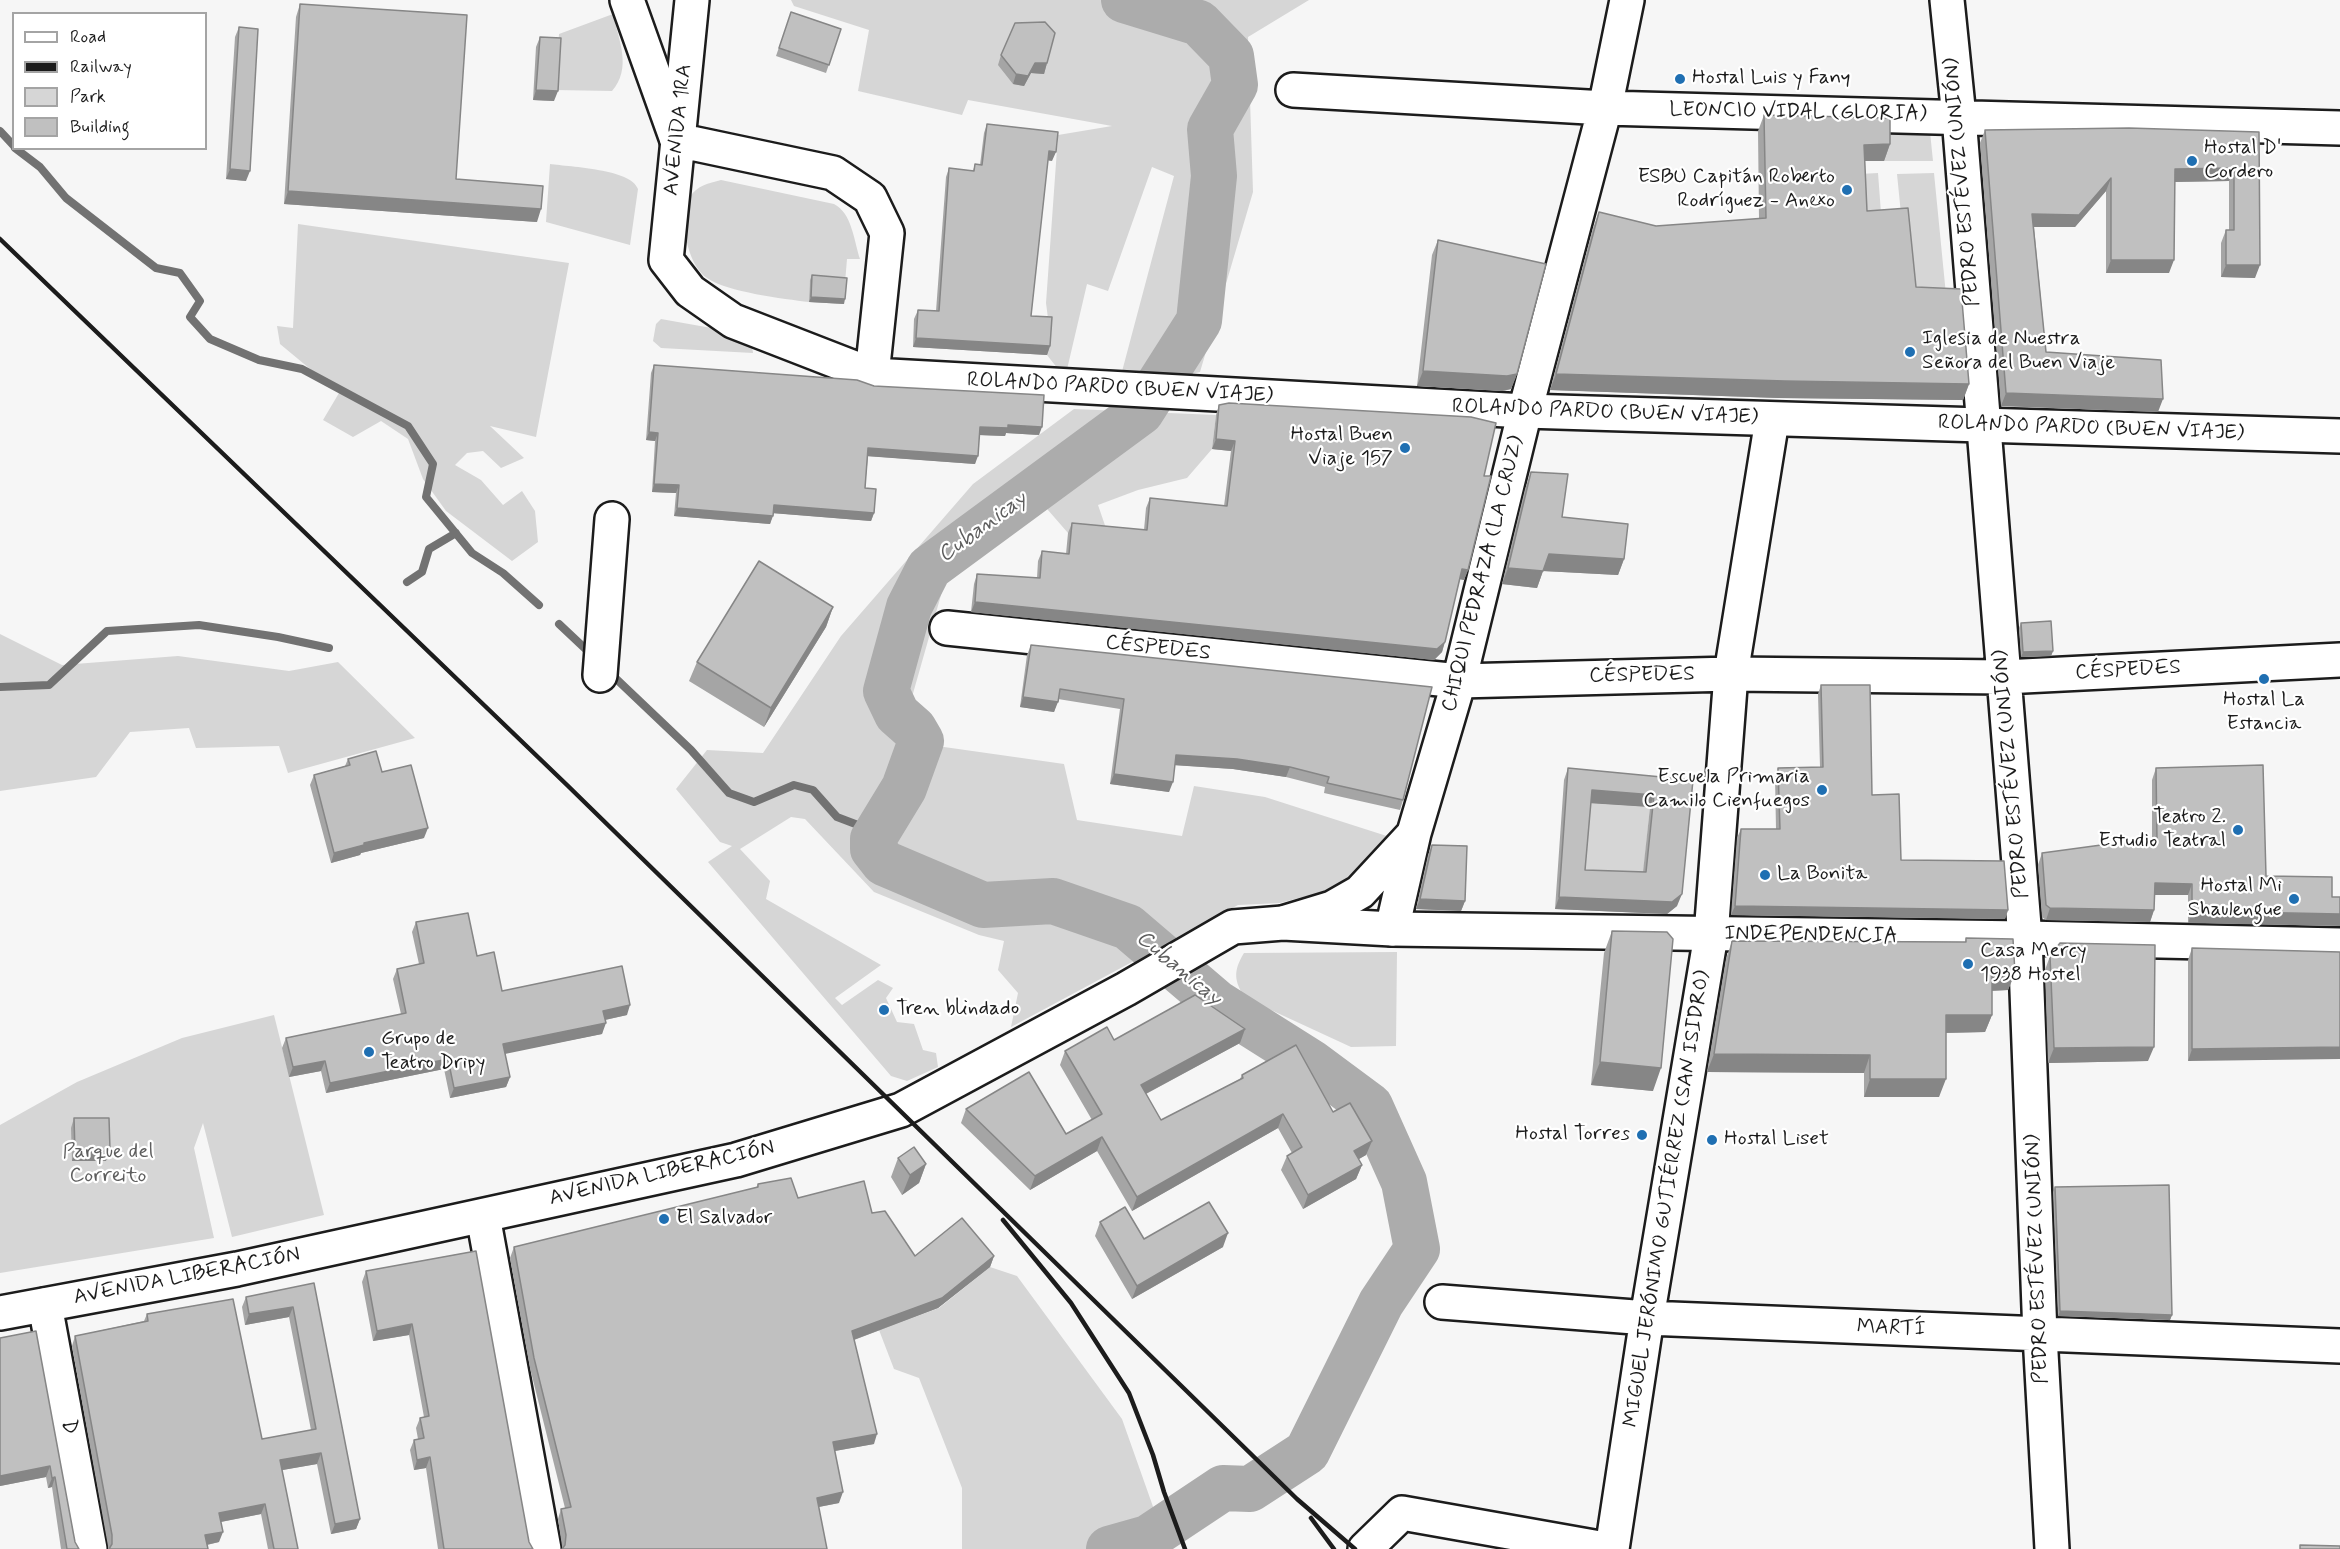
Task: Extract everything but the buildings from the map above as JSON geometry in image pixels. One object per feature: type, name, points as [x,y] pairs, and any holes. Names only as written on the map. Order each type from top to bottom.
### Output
[{"type":"street","points":[[627,0],[677,140],[833,173],[870,198],[887,233],[872,375]]},
{"type":"street","name":"AVENIDA 1RA","points":[[666,260],[692,0]]},
{"type":"street","name":"CHIQUI PEDRAZA (LA CRUZ)","points":[[1392,929],[1414,833],[1459,681],[1525,411],[1605,108],[1627,0]]},
{"type":"street","name":"PEDRO ESTÉVEZ (UNIÓN)","points":[[1947,0],[1959,117],[2025,938],[2040,1335],[2052,1549]]},
{"type":"street","name":"LEONCIO VIDAL (GLORIA)","points":[[1293,90],[1605,108],[2340,128]]},
{"type":"street","name":"ROLANDO PARDO (BUEN VIAJE)","points":[[666,260],[690,291],[734,321],[872,375],[1525,411],[2340,436]]},
{"type":"street","name":"MIGUEL JERÓNIMO GUTIÉRREZ (SAN ISIDRO)","points":[[1612,1549],[1647,1318],[1711,935],[1731,674],[1772,420]]},
{"type":"street","points":[[601,662],[612,519]]},
{"type":"street","name":"CÉSPEDES","points":[[947,628],[1459,681],[1731,674],[2004,677],[2340,660]]},
{"type":"street","name":"CHIQUI PEDRAZA (LA CRUZ)","points":[[1283,923],[1332,908],[1360,892],[1414,833]]},
{"type":"street","name":"INDEPENDENCIA","points":[[1283,923],[1392,929],[1442,928],[1711,935],[2025,938],[2340,945]]},
{"type":"street","name":"AVENIDA LIBERACIÓN","points":[[0,1313],[237,1269],[736,1160],[901,1110],[1126,989],[1233,927],[1283,923]]},
{"type":"street","points":[[483,1216],[544,1549]]},
{"type":"street","name":"MARTÍ","points":[[1442,1302],[1647,1318],[2340,1346]]},
{"type":"street","name":"D","points":[[45,1305],[90,1549]]},
{"type":"street","points":[[1365,1549],[1402,1513],[1605,1549]]},
{"type":"green space","points":[[791,0],[1309,0],[1248,37],[1253,192],[1200,372],[1161,381],[1120,379],[1174,176],[1152,167],[1108,291],[1087,284],[1065,378],[1047,355],[1049,326],[1046,303],[1058,135],[1112,126],[968,100],[962,115],[858,91],[869,30],[794,6]]},
{"type":"green space","points":[[613,14],[621,44],[623,64],[618,82],[612,91],[555,90],[559,34]]},
{"type":"green space","points":[[1884,131],[1930,132],[1933,161],[1884,161]]},
{"type":"green space","points":[[550,164],[613,173],[633,182],[638,189],[630,245],[546,222]]},
{"type":"green space","points":[[1878,173],[1882,226],[1861,227],[1859,174]]},
{"type":"green space","points":[[1934,173],[1947,305],[1910,304],[1897,174]]},
{"type":"green space","points":[[721,180],[834,204],[840,208],[849,221],[860,259],[847,259],[845,283],[810,281],[809,302],[741,291],[707,278],[694,263],[686,240],[686,206],[696,190]]},
{"type":"green space","points":[[298,224],[569,263],[536,437],[490,426],[524,458],[501,468],[483,451],[467,453],[455,465],[481,480],[503,505],[522,491],[535,511],[538,542],[512,561],[446,511],[423,479],[408,439],[381,421],[353,437],[323,420],[339,393],[280,344],[277,326],[293,328]]},
{"type":"green space","points":[[661,319],[745,334],[751,339],[753,353],[661,348],[653,341],[656,324]]},
{"type":"green space","points":[[1074,409],[1216,415],[1212,449],[1187,478],[1138,490],[1098,505],[1109,537],[1068,533],[1041,502],[945,581],[908,711],[930,745],[1064,764],[1077,820],[1182,836],[1194,786],[1265,797],[1393,838],[1363,869],[1334,889],[1280,903],[1238,905],[1011,1027],[1018,993],[998,970],[1004,941],[979,935],[874,892],[805,819],[791,817],[740,849],[770,881],[766,899],[881,965],[835,998],[842,1005],[878,980],[893,988],[886,998],[897,1022],[914,1024],[923,1050],[936,1053],[938,1067],[907,1081],[891,1076],[708,862],[732,846],[720,842],[676,789],[707,750],[763,753],[841,636],[973,484]]},
{"type":"green space","points":[[0,634],[62,665],[178,656],[289,671],[338,662],[415,738],[288,773],[279,746],[196,748],[189,728],[130,732],[96,777],[0,791]]},
{"type":"green space","points":[[1587,803],[1650,807],[1642,885],[1581,882]]},
{"type":"green space","points":[[1397,952],[1396,1046],[1351,1047],[1245,998],[1236,976],[1244,953]]},
{"type":"green space","name":"Parque del Correito","points":[[274,1015],[324,1215],[232,1237],[203,1123],[194,1148],[214,1238],[0,1273],[0,1125],[77,1082],[182,1038]]},
{"type":"green space","points":[[990,1267],[1017,1276],[1122,1419],[1168,1549],[962,1549],[962,1488],[919,1378],[894,1369],[879,1330],[939,1308]]},
{"type":"waterway","name":"Cubanicay","points":[[1109,1549],[1148,1538],[1223,1488],[1250,1489],[1307,1452],[1381,1303],[1417,1249],[1404,1182],[1370,1106],[1312,1063],[1217,1003],[1128,927],[1053,901],[983,905],[884,863],[873,849],[873,839],[904,788],[921,741],[914,729],[897,714],[886,691],[909,607],[929,568],[1141,412],[1199,321],[1214,176],[1210,129],[1235,85],[1231,56],[1199,23],[1124,0]]},
{"type":"waterway","points":[[0,131],[12,144]]},
{"type":"waterway","points":[[18,150],[40,167],[66,198],[156,268],[180,273],[200,301],[190,317],[210,339],[259,360],[302,369],[408,426],[433,464],[426,497],[472,553],[503,573],[539,605]]},
{"type":"waterway","points":[[407,582],[422,572],[429,549],[456,533]]},
{"type":"waterway","points":[[559,624],[593,656]]},
{"type":"waterway","points":[[0,687],[49,685],[107,631],[199,625],[278,637],[329,648]]},
{"type":"waterway","points":[[610,673],[691,750],[729,793],[754,802],[794,785],[813,790],[837,817],[858,825]]},
{"type":"railway","points":[[0,239],[567,785],[1297,1499],[1355,1549]]},
{"type":"railway","points":[[1003,1220],[1071,1303],[1129,1393],[1185,1549]]},
{"type":"railway","points":[[1311,1518],[1334,1549]]},
{"type":"place","name":"Hostal Luis y Fany","points":[[1680,79]]},
{"type":"place","name":"Hostal D' Cordero","points":[[2192,161]]},
{"type":"place","name":"ESBU Capitán Roberto Rodríguez - Anexo","points":[[1847,190]]},
{"type":"place","name":"Iglesia de Nuestra Señora del Buen Viaje","points":[[1910,352]]},
{"type":"place","name":"Hostal Buen Viaje 157","points":[[1405,448]]},
{"type":"place","name":"Hostal La Estancia","points":[[2264,679]]},
{"type":"place","name":"Escuela Primaria Camilo Cienfuegos","points":[[1822,790]]},
{"type":"place","name":"Teatro 2. Estudio Teatral","points":[[2238,830]]},
{"type":"place","name":"La Bonita","points":[[1765,875]]},
{"type":"place","name":"Hostal Mi Shaulengue","points":[[2294,899]]},
{"type":"place","name":"Casa Mercy 1938 Hostel","points":[[1968,964]]},
{"type":"place","name":"Tren blindado","points":[[884,1010]]},
{"type":"place","name":"Grupo de Teatro Dripy","points":[[369,1052]]},
{"type":"place","name":"Hostal Torres","points":[[1642,1135]]},
{"type":"place","name":"Hostal Liset","points":[[1712,1140]]},
{"type":"place","name":"El Salvador","points":[[664,1219]]}]
